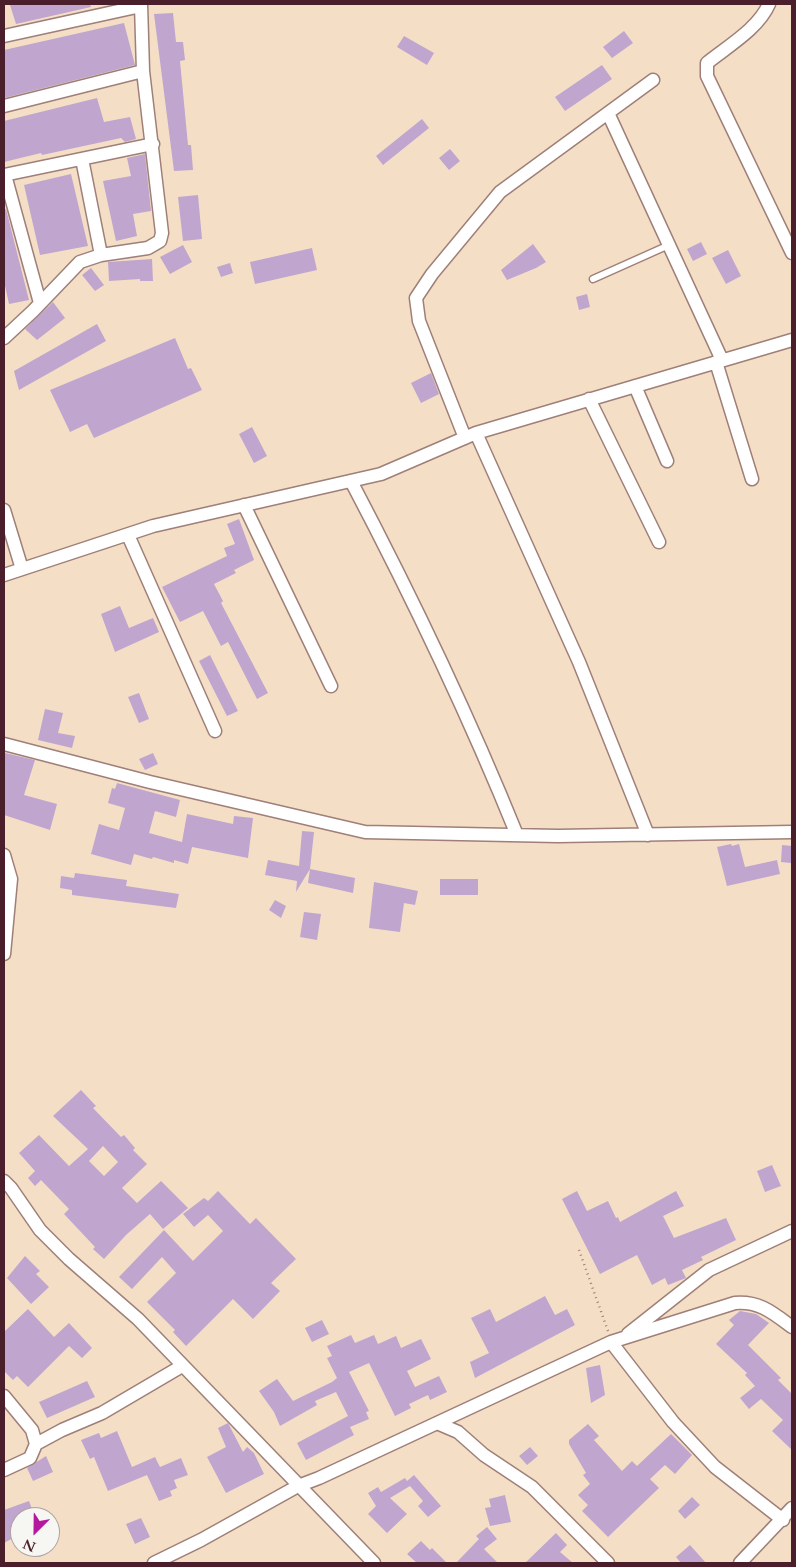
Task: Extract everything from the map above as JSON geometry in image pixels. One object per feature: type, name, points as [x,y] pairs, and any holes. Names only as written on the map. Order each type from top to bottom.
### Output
[{"type":"street","points":[[769,4],[746,33],[707,63],[707,76],[792,252]]},
{"type":"street","points":[[4,36],[141,5],[143,71],[162,233],[160,241],[148,248],[101,256],[80,262],[4,338]]},
{"type":"street","points":[[4,106],[143,71]]},
{"type":"street","points":[[648,835],[579,662],[470,436],[419,321],[416,298],[432,274],[500,192],[653,80]]},
{"type":"street","points":[[608,113],[670,245],[719,361],[752,479]]},
{"type":"street","points":[[40,303],[4,175],[153,144]]},
{"type":"street","points":[[82,159],[101,256]]},
{"type":"street","points":[[4,575],[154,526],[381,474],[470,436],[792,340]]},
{"type":"street","points":[[634,386],[667,462]]},
{"type":"street","points":[[589,399],[659,542]]},
{"type":"street","points":[[352,481],[420,614],[480,744],[517,835]]},
{"type":"street","points":[[244,505],[331,686]]},
{"type":"street","points":[[4,510],[22,569]]},
{"type":"street","points":[[128,535],[215,731]]},
{"type":"street","points":[[4,744],[150,782],[365,832],[648,835],[792,832]]},
{"type":"street","points":[[4,855],[12,879],[4,954]]},
{"type":"street","points":[[4,1181],[12,1188],[40,1230],[69,1259],[138,1319],[374,1563]]},
{"type":"street","points":[[617,1340],[709,1270],[792,1231]]},
{"type":"street","points":[[154,1563],[298,1486],[617,1340],[735,1303],[750,1302],[769,1310],[792,1327]]},
{"type":"street","points":[[617,1340],[673,1422],[715,1468],[783,1520]]},
{"type":"street","points":[[4,1470],[30,1458],[36,1444],[62,1430],[102,1413],[182,1366]]},
{"type":"street","points":[[4,1396],[32,1430],[36,1444]]},
{"type":"street","points":[[437,1423],[458,1432],[484,1455],[532,1487],[608,1563]]},
{"type":"street","points":[[740,1563],[783,1520],[792,1508]]},
{"type":"lane","points":[[593,279],[670,245]]},
{"type":"path","points":[[579,1250],[617,1340]]},
{"type":"building","points":[[90,4],[91,7],[16,24],[10,5]]},
{"type":"building","points":[[173,13],[176,42],[183,42],[185,60],[180,61],[188,145],[191,145],[193,170],[174,171],[154,14]]},
{"type":"building","points":[[124,23],[135,65],[4,98],[4,50]]},
{"type":"building","points":[[624,31],[633,43],[612,58],[603,47]]},
{"type":"building","points":[[404,36],[434,53],[427,65],[397,47]]},
{"type":"building","points":[[602,65],[612,79],[565,111],[555,97]]},
{"type":"building","points":[[97,98],[104,122],[130,117],[136,139],[125,142],[121,138],[4,162],[4,121]]},
{"type":"building","points":[[422,119],[429,128],[383,165],[376,156]]},
{"type":"building","points":[[450,149],[460,161],[449,170],[439,158]]},
{"type":"building","points":[[145,154],[151,211],[133,214],[137,236],[116,241],[103,181],[131,176],[127,158]]},
{"type":"building","points":[[71,174],[88,246],[40,255],[24,185]]},
{"type":"building","points":[[198,195],[202,239],[183,241],[178,197]]},
{"type":"building","points":[[6,209],[29,300],[9,304],[4,281],[4,210]]},
{"type":"building","points":[[701,242],[707,254],[693,261],[687,249]]},
{"type":"building","points":[[533,244],[546,262],[507,280],[501,270]]},
{"type":"building","points":[[183,245],[192,262],[170,274],[160,257]]},
{"type":"building","points":[[312,248],[317,270],[255,284],[250,262]]},
{"type":"building","points":[[728,250],[741,276],[726,284],[712,258]]},
{"type":"building","points":[[152,259],[153,281],[140,281],[140,279],[109,281],[108,262]]},
{"type":"building","points":[[230,263],[233,273],[221,277],[217,267]]},
{"type":"building","points":[[91,268],[104,285],[95,291],[82,275]]},
{"type":"building","points":[[587,294],[590,307],[579,310],[576,297]]},
{"type":"building","points":[[53,302],[65,318],[37,340],[25,329]]},
{"type":"building","points":[[97,324],[106,341],[19,390],[14,371]]},
{"type":"building","points":[[175,338],[188,369],[191,368],[202,390],[94,438],[87,424],[70,432],[50,390]]},
{"type":"building","points":[[431,373],[439,394],[421,403],[411,383]]},
{"type":"building","points":[[252,427],[267,456],[254,463],[239,434]]},
{"type":"building","points":[[239,519],[254,560],[234,570],[236,573],[214,584],[223,601],[221,603],[268,693],[257,699],[228,642],[221,646],[203,611],[180,622],[162,587],[227,556],[224,548],[235,544],[227,524]]},
{"type":"building","points":[[120,606],[129,628],[153,618],[159,632],[115,652],[101,614]]},
{"type":"building","points":[[210,655],[238,711],[227,716],[199,661]]},
{"type":"building","points":[[139,693],[149,719],[139,723],[128,697]]},
{"type":"building","points":[[45,709],[63,713],[58,733],[75,736],[72,748],[38,740]]},
{"type":"building","points":[[5,753],[35,760],[24,795],[57,804],[50,830],[4,815]]},
{"type":"building","points":[[153,753],[158,764],[145,770],[139,759]]},
{"type":"building","points":[[117,783],[180,800],[176,817],[155,811],[149,833],[182,842],[187,814],[233,824],[234,816],[253,818],[248,858],[192,847],[188,864],[174,860],[174,863],[153,857],[152,859],[134,854],[131,865],[91,854],[99,824],[119,830],[125,808],[108,803],[112,788],[115,789]]},
{"type":"building","points":[[302,831],[314,832],[310,869],[296,892],[297,881],[265,875],[268,860],[299,866]]},
{"type":"building","points":[[731,844],[732,846],[739,844],[745,867],[777,860],[780,874],[727,886],[717,847]]},
{"type":"building","points":[[782,845],[792,846],[791,863],[781,862]]},
{"type":"building","points":[[310,869],[355,878],[353,893],[308,883]]},
{"type":"building","points":[[75,873],[127,880],[126,886],[179,894],[176,908],[72,895],[72,890],[60,888],[61,876],[74,878]]},
{"type":"building","points":[[440,879],[478,879],[478,895],[440,895]]},
{"type":"building","points":[[374,882],[418,891],[415,905],[404,903],[400,932],[369,928]]},
{"type":"building","points":[[275,900],[286,906],[281,918],[269,910]]},
{"type":"building","points":[[304,912],[321,914],[317,940],[300,937]]},
{"type":"building","points":[[81,1090],[96,1106],[93,1108],[121,1137],[124,1135],[135,1148],[133,1150],[147,1164],[122,1188],[137,1203],[161,1181],[188,1208],[163,1229],[150,1214],[126,1235],[104,1259],[93,1249],[95,1247],[64,1214],[69,1209],[41,1180],[35,1186],[28,1178],[35,1171],[19,1153],[39,1135],[69,1166],[88,1149],[53,1116]],"holes":[[[103,1146],[118,1162],[104,1176],[89,1161]]]},
{"type":"building","points":[[772,1165],[781,1186],[765,1192],[757,1171]]},
{"type":"building","points":[[218,1191],[250,1224],[256,1218],[296,1259],[271,1283],[280,1291],[253,1319],[233,1299],[186,1346],[173,1332],[175,1330],[147,1302],[176,1273],[162,1257],[132,1289],[119,1277],[164,1230],[193,1261],[223,1231],[208,1215],[194,1227],[183,1214],[204,1198],[208,1201]]},
{"type":"building","points":[[577,1191],[587,1211],[608,1201],[620,1222],[676,1191],[684,1206],[663,1216],[674,1238],[726,1218],[736,1240],[701,1257],[703,1260],[682,1270],[686,1278],[668,1285],[665,1278],[652,1285],[637,1255],[600,1274],[562,1199]]},
{"type":"building","points":[[25,1256],[40,1271],[36,1274],[49,1287],[31,1304],[7,1278]]},
{"type":"building","points":[[545,1296],[555,1315],[567,1309],[575,1325],[475,1378],[470,1362],[489,1353],[471,1318],[490,1309],[496,1322]]},
{"type":"building","points":[[28,1309],[54,1337],[69,1323],[92,1348],[82,1358],[69,1346],[28,1387],[17,1376],[13,1380],[4,1371],[4,1332]]},
{"type":"building","points":[[740,1311],[756,1314],[769,1323],[748,1345],[781,1378],[778,1380],[792,1394],[792,1450],[772,1431],[783,1420],[761,1399],[749,1409],[740,1398],[755,1386],[745,1375],[747,1373],[716,1344],[734,1325],[729,1320]]},
{"type":"building","points":[[322,1320],[329,1334],[312,1342],[305,1328]]},
{"type":"building","points":[[351,1335],[355,1343],[374,1335],[378,1344],[396,1336],[401,1348],[421,1339],[431,1359],[407,1371],[415,1387],[439,1376],[447,1392],[430,1400],[428,1395],[409,1404],[411,1408],[395,1416],[369,1363],[349,1372],[369,1411],[366,1412],[369,1419],[350,1427],[354,1435],[306,1460],[297,1443],[348,1416],[336,1392],[315,1401],[317,1405],[280,1426],[274,1412],[259,1391],[277,1379],[293,1401],[332,1382],[337,1378],[327,1358],[332,1356],[327,1346]]},
{"type":"building","points":[[600,1365],[605,1395],[591,1403],[586,1368]]},
{"type":"building","points":[[87,1381],[95,1397],[47,1418],[39,1402]]},
{"type":"building","points":[[228,1423],[243,1452],[247,1447],[254,1453],[264,1474],[226,1493],[207,1457],[226,1447],[218,1428]]},
{"type":"building","points":[[588,1424],[599,1436],[594,1440],[622,1471],[632,1461],[637,1466],[671,1434],[692,1455],[675,1474],[665,1465],[650,1479],[659,1488],[608,1537],[582,1511],[588,1505],[578,1495],[590,1484],[583,1475],[586,1473],[569,1444],[569,1440]]},
{"type":"building","points":[[117,1431],[132,1467],[155,1457],[160,1467],[181,1458],[188,1475],[174,1480],[177,1488],[170,1491],[172,1496],[159,1501],[147,1475],[108,1491],[94,1457],[90,1459],[81,1440],[99,1433],[101,1438]]},
{"type":"building","points":[[530,1447],[538,1456],[527,1465],[519,1456]]},
{"type":"building","points":[[46,1456],[53,1472],[33,1481],[27,1468]]},
{"type":"building","points":[[414,1475],[441,1506],[428,1517],[418,1506],[423,1501],[410,1486],[390,1498],[407,1514],[387,1533],[368,1514],[376,1506],[368,1493],[378,1487],[381,1492],[405,1478],[407,1481]]},
{"type":"building","points":[[505,1495],[511,1522],[490,1526],[485,1508],[491,1507],[489,1499]]},
{"type":"building","points":[[692,1497],[700,1505],[685,1519],[678,1511]]},
{"type":"building","points":[[29,1501],[31,1507],[12,1507]]},
{"type":"building","points":[[10,1508],[10,1540],[4,1543],[4,1510]]},
{"type":"building","points":[[141,1518],[150,1537],[135,1544],[126,1524]]},
{"type":"building","points":[[487,1527],[497,1539],[484,1549],[498,1563],[456,1563],[479,1539],[476,1536]]},
{"type":"building","points":[[556,1533],[567,1545],[560,1552],[573,1563],[525,1563]]},
{"type":"building","points":[[421,1541],[430,1550],[432,1548],[447,1563],[417,1563],[407,1554]]},
{"type":"building","points":[[690,1545],[706,1563],[681,1563],[676,1557]]}]
